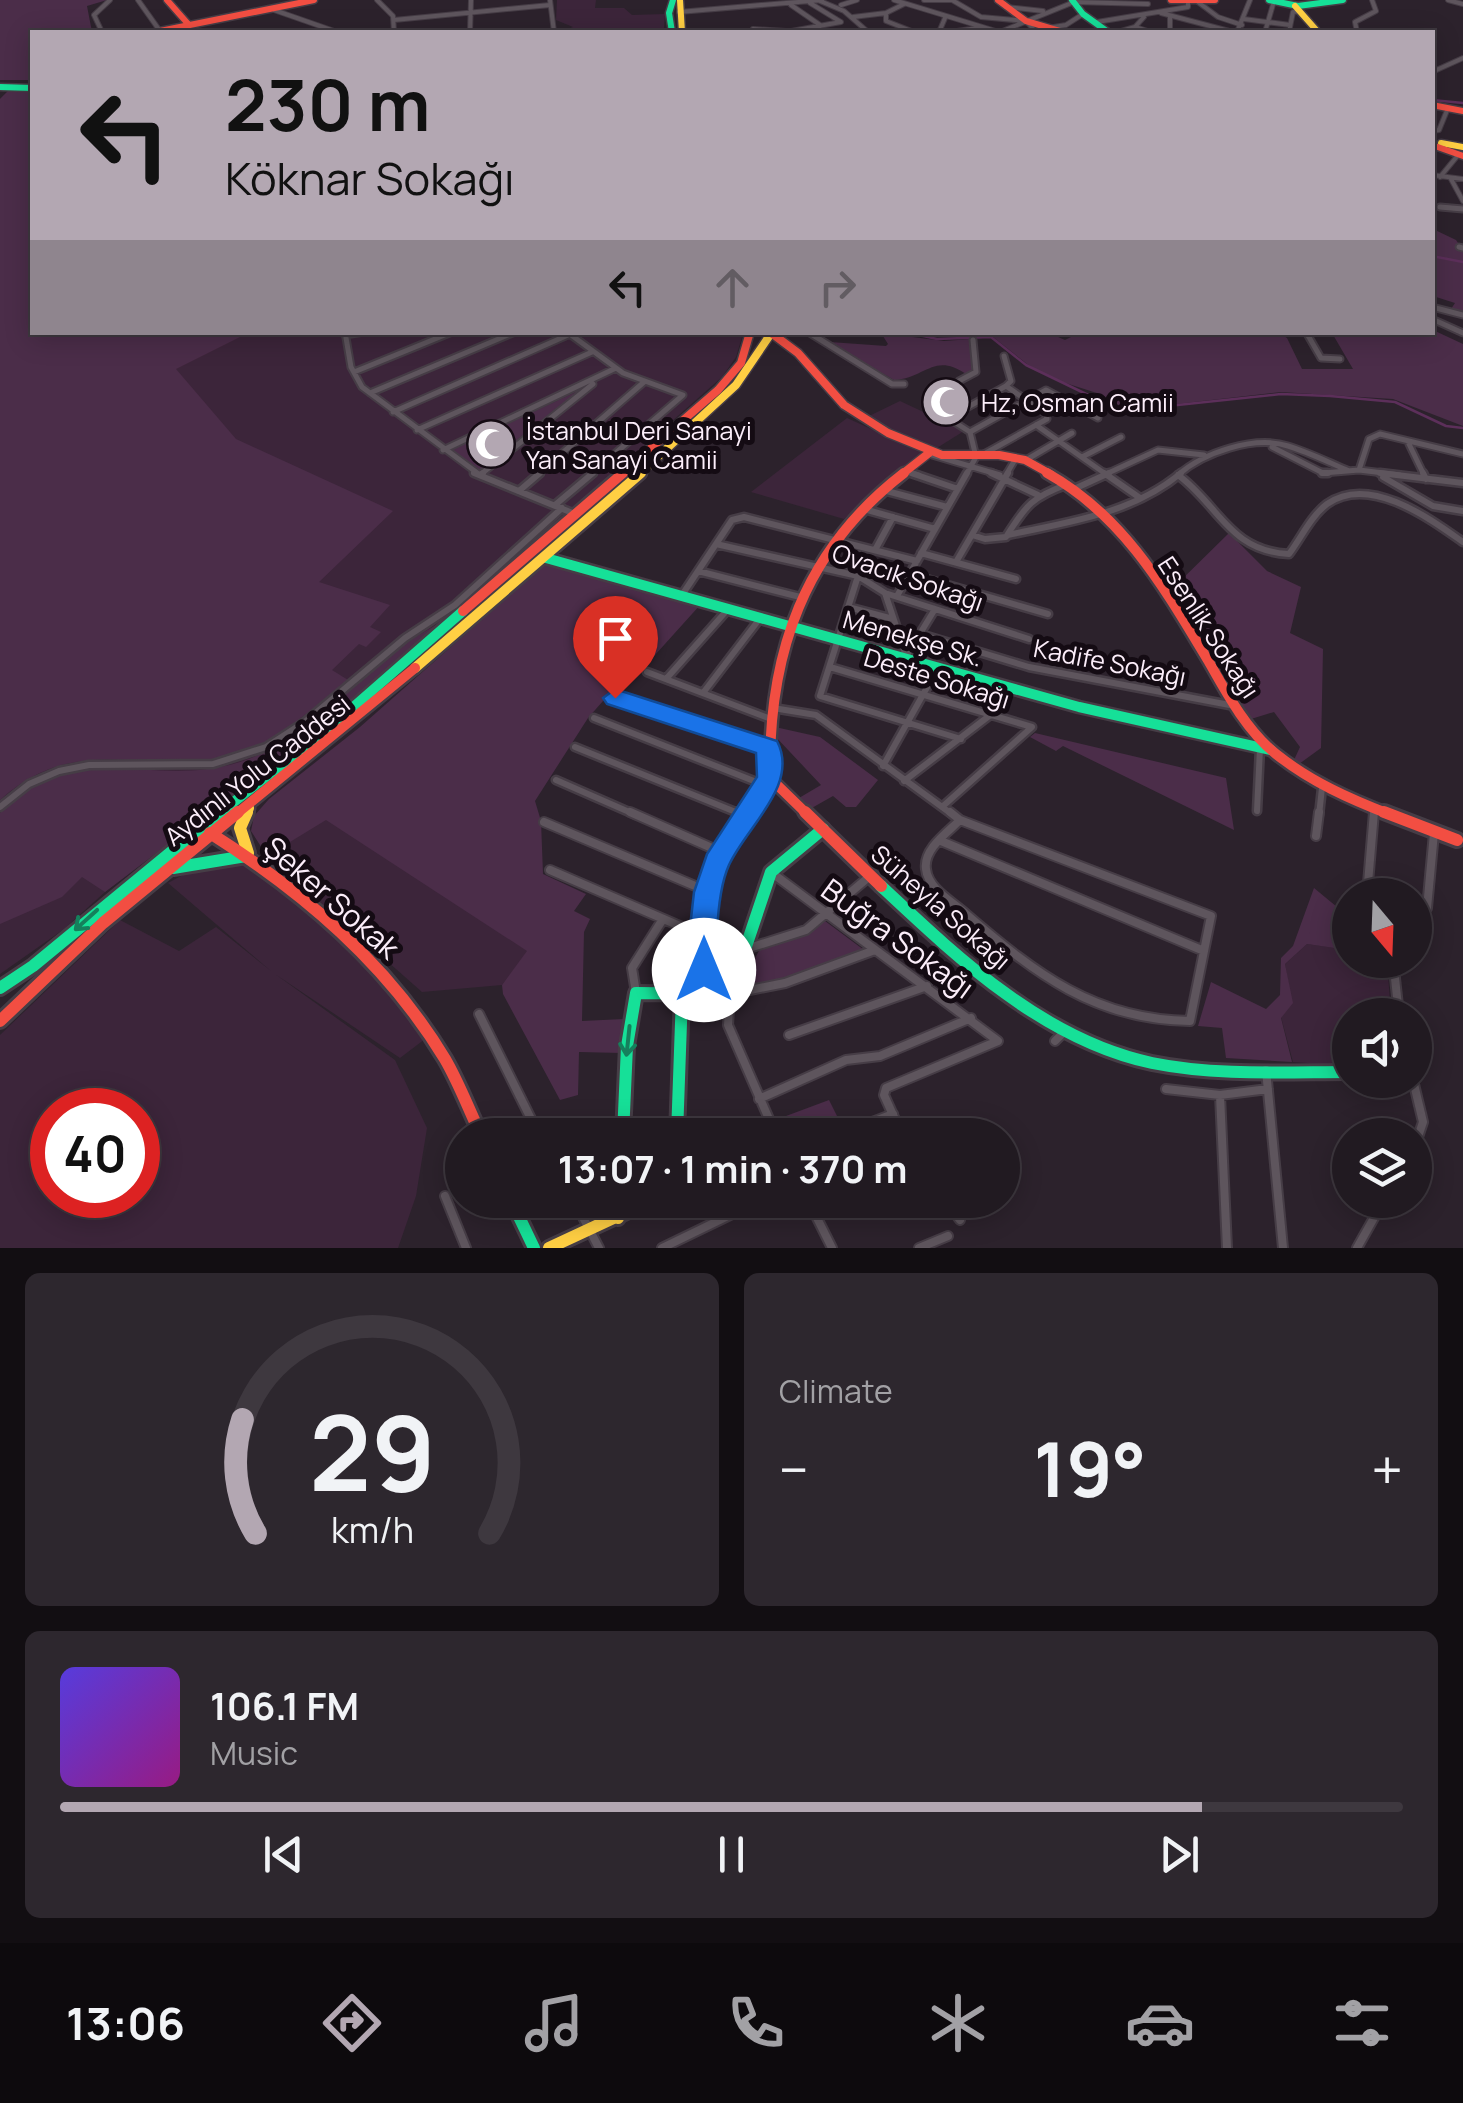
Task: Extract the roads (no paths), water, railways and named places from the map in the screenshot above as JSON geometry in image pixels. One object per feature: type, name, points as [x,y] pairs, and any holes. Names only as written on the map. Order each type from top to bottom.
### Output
[{"type":"street","points":[[101,30],[94,15],[110,0]]},
{"type":"street","points":[[138,0],[156,30]]},
{"type":"street","points":[[167,0],[190,28]]},
{"type":"street","points":[[190,28],[314,0]]},
{"type":"street","points":[[190,28],[324,0]]},
{"type":"street","points":[[377,0],[390,10],[394,30]]},
{"type":"street","points":[[470,30],[471,0]]},
{"type":"street","points":[[677,30],[677,4],[790,4],[820,0],[866,30]]},
{"type":"street","points":[[841,5],[857,0]]},
{"type":"street","points":[[894,0],[976,29],[981,18]]},
{"type":"street","points":[[924,0],[950,0],[981,18],[1026,21]]},
{"type":"street","points":[[934,12],[950,0]]},
{"type":"street","points":[[1171,0],[1214,0]]},
{"type":"street","points":[[1237,30],[1250,0]]},
{"type":"street","points":[[1266,30],[1271,0],[1301,6],[1339,0]]},
{"type":"street","points":[[1357,30],[1355,22],[1376,11],[1372,0]]},
{"type":"street","points":[[1448,0],[1463,4]]},
{"type":"street","points":[[1073,1],[1083,14],[1106,25],[1188,7],[1193,2]]},
{"type":"street","points":[[1004,30],[1073,1],[1113,6],[1146,2],[1169,18],[1226,30]]},
{"type":"street","points":[[394,20],[550,2],[554,30]]},
{"type":"street","points":[[797,30],[841,22],[807,2]]},
{"type":"street","points":[[1193,2],[1218,17],[1290,25]]},
{"type":"street","points":[[1002,3],[1044,11]]},
{"type":"street","points":[[1002,3],[1042,30],[1066,25],[1083,14]]},
{"type":"street","points":[[790,4],[820,26]]},
{"type":"street","points":[[851,17],[886,13],[904,4]]},
{"type":"street","points":[[1106,25],[1114,12],[1113,6]]},
{"type":"street","points":[[1289,30],[1294,12],[1301,6]]},
{"type":"street","points":[[1301,6],[1317,30]]},
{"type":"street","points":[[274,10],[331,30]]},
{"type":"street","points":[[941,30],[949,19],[965,10]]},
{"type":"street","points":[[886,13],[886,21],[906,30]]},
{"type":"street","points":[[1125,30],[1144,18]]},
{"type":"street","points":[[1169,18],[1170,30]]},
{"type":"street","points":[[819,30],[820,26]]},
{"type":"street","points":[[1135,27],[1145,30]]},
{"type":"street","points":[[753,28],[770,30]]},
{"type":"street","points":[[1435,71],[1463,58]]},
{"type":"street","points":[[0,84],[30,85]]},
{"type":"street","points":[[1435,106],[1463,110]]},
{"type":"street","points":[[1435,131],[1439,130],[1448,108]]},
{"type":"street","points":[[1435,145],[1462,152],[1440,177]]},
{"type":"street","points":[[1435,176],[1463,179]]},
{"type":"street","points":[[1450,179],[1463,202]]},
{"type":"street","points":[[1440,207],[1463,209]]},
{"type":"street","points":[[1435,308],[1463,314]]},
{"type":"street","points":[[1435,320],[1463,333]]},
{"type":"street","points":[[345,335],[354,372],[370,393],[442,450],[480,475],[575,514]]},
{"type":"street","points":[[354,372],[445,335]]},
{"type":"street","points":[[370,393],[508,335]]},
{"type":"street","points":[[394,412],[566,335]]},
{"type":"street","points":[[0,807],[29,781],[52,771],[117,762],[204,765],[268,746],[292,731],[401,640],[450,608],[683,395],[616,368],[569,335]]},
{"type":"street","name":"Aydınlı Yolu Caddesi","points":[[0,988],[33,966],[95,910],[334,724],[533,553],[718,390],[741,363],[749,335]]},
{"type":"street","name":"Aydınlı Yolu Caddesi","points":[[0,1021],[74,947],[163,870],[216,836],[546,558],[731,392],[770,335]]},
{"type":"street","points":[[813,335],[892,384],[904,384]]},
{"type":"street","points":[[1308,335],[1321,358],[1340,359]]},
{"type":"street","points":[[960,381],[976,372],[973,340]]},
{"type":"street","points":[[765,345],[788,341],[855,416],[929,453],[1005,477],[1038,495]]},
{"type":"street","points":[[417,430],[593,352]]},
{"type":"street","points":[[978,456],[970,432],[948,418],[1011,382],[1004,356]]},
{"type":"street","points":[[480,475],[616,368]]},
{"type":"street","points":[[442,450],[598,380]]},
{"type":"street","points":[[519,491],[645,381]]},
{"type":"street","points":[[896,596],[978,456],[1047,419],[1046,414],[1006,386]]},
{"type":"street","points":[[970,432],[1046,390],[1098,418]]},
{"type":"street","points":[[1036,425],[1141,498]]},
{"type":"street","points":[[956,562],[1005,477],[1021,459],[1072,433]]},
{"type":"street","points":[[1359,470],[1369,439],[1380,434],[1463,454]]},
{"type":"street","points":[[1082,456],[1121,437]]},
{"type":"street","points":[[1409,444],[1426,479]]},
{"type":"street","points":[[972,535],[985,539],[1104,515],[1141,498],[1205,455],[1228,448],[1266,446],[1294,455],[1323,472],[1359,470],[1463,483]]},
{"type":"street","points":[[1008,535],[1026,505],[1038,495],[1109,475],[1158,450],[1205,455]]},
{"type":"street","points":[[715,991],[704,970],[702,936],[708,892],[722,852],[767,781],[772,714],[792,624],[836,540],[883,490],[929,453]]},
{"type":"street","name":"Esenlik Sokağı","points":[[929,453],[1021,459],[1047,468],[1104,515],[1175,600],[1214,674],[1266,749],[1322,788],[1461,841]]},
{"type":"street","points":[[906,471],[958,489]]},
{"type":"street","points":[[1377,474],[1433,506],[1463,511]]},
{"type":"street","points":[[1178,475],[1188,480],[1230,532],[1273,555],[1289,554],[1328,503],[1352,496],[1414,508],[1463,542]]},
{"type":"street","points":[[883,490],[947,508]]},
{"type":"street","points":[[864,509],[935,529]]},
{"type":"street","points":[[682,595],[732,520],[744,517],[875,550],[956,562],[1016,579]]},
{"type":"street","points":[[875,550],[892,517]]},
{"type":"street","name":"Ovacık Sokağı","points":[[716,544],[858,576],[885,593],[1028,639]]},
{"type":"street","points":[[533,553],[546,558]]},
{"type":"street","name":"Menekşe Sk.","points":[[546,558],[1080,707],[1266,749]]},
{"type":"street","points":[[698,571],[806,598]]},
{"type":"street","points":[[909,574],[1048,614]]},
{"type":"street","points":[[858,576],[820,696],[961,739]]},
{"type":"street","points":[[885,593],[906,656]]},
{"type":"street","points":[[666,678],[730,607]]},
{"type":"street","points":[[848,607],[893,619]]},
{"type":"street","points":[[906,656],[935,609]]},
{"type":"street","points":[[704,693],[762,616]]},
{"type":"street","name":"Kadife Sokağı","points":[[920,634],[1029,668],[1236,707]]},
{"type":"street","points":[[883,766],[939,665]]},
{"type":"street","name":"Deste Sokağı","points":[[830,667],[1032,727],[942,807]]},
{"type":"street","points":[[647,672],[772,714],[816,715],[960,820],[1211,916],[1190,1021],[1141,1019],[1093,1003],[1053,985],[1020,962],[937,889],[925,863],[960,820]]},
{"type":"street","points":[[615,698],[768,747]]},
{"type":"street","points":[[904,782],[990,715]]},
{"type":"street","points":[[594,718],[767,781]]},
{"type":"street","points":[[574,748],[744,815]]},
{"type":"street","points":[[1257,811],[1266,749]]},
{"type":"street","points":[[556,780],[722,852]]},
{"type":"street","name":"Süheyla Sokağı","points":[[767,781],[980,968],[1067,1029],[1130,1058],[1176,1066],[1332,1071]]},
{"type":"street","points":[[1316,836],[1322,788]]},
{"type":"street","points":[[254,858],[244,847],[240,828],[258,797]]},
{"type":"street","points":[[1368,878],[1374,811]]},
{"type":"street","points":[[544,822],[708,892]]},
{"type":"street","points":[[768,1118],[728,1025],[730,994],[771,872],[823,828]]},
{"type":"street","points":[[189,837],[204,831],[216,836],[227,850],[216,860]]},
{"type":"street","points":[[1430,878],[1434,832]]},
{"type":"street","name":"Şeker Sokak","points":[[216,836],[254,858],[374,963],[444,1058],[473,1118]]},
{"type":"street","points":[[941,841],[1204,951]]},
{"type":"street","points":[[163,870],[244,855],[254,858]]},
{"type":"street","points":[[550,870],[702,936]]},
{"type":"street","name":"Buğra Sokağı","points":[[771,872],[825,916],[928,986],[998,1041],[891,1084],[884,1095],[893,1114]]},
{"type":"street","points":[[742,950],[806,930],[871,875]]},
{"type":"street","points":[[623,1118],[627,1046],[636,993],[632,968],[663,919]]},
{"type":"street","points":[[636,993],[764,992],[876,950]]},
{"type":"street","points":[[789,1035],[928,986]]},
{"type":"street","points":[[678,1118],[682,995]]},
{"type":"street","points":[[479,1014],[531,1118]]},
{"type":"street","points":[[760,1099],[846,1060],[880,1056],[972,1018]]},
{"type":"street","points":[[1055,1042],[1067,1029]]},
{"type":"street","points":[[1266,1069],[1283,1248]]},
{"type":"street","points":[[1166,1089],[1220,1095],[1268,1090]]},
{"type":"street","points":[[1220,1095],[1227,1248]]},
{"type":"street","points":[[883,1118],[893,1114],[895,1118]]},
{"type":"street","points":[[454,1218],[466,1248]]},
{"type":"street","points":[[520,1218],[534,1248]]},
{"type":"street","points":[[584,1218],[599,1248]]},
{"type":"street","points":[[549,1248],[618,1218]]},
{"type":"street","points":[[662,1248],[724,1218]]},
{"type":"street","points":[[817,1218],[828,1247]]},
{"type":"street","points":[[1357,1248],[1374,1218]]},
{"type":"street","points":[[919,1248],[948,1236]]},
{"type":"waterway","points":[[1435,100],[1463,103]]},
{"type":"waterway","points":[[1435,257],[1463,262]]},
{"type":"waterway","points":[[919,335],[937,339],[991,337],[1026,365],[1111,406]]},
{"type":"waterway","points":[[1116,409],[1138,415],[1168,406],[1281,394],[1330,396],[1395,402],[1446,426],[1463,428]]},
{"type":"place","name":"Hz, Osman Camii","points":[[946,402]]},
{"type":"place","name":"İstanbul Deri Sanayi Yan Sanayi Camii","points":[[491,444]]}]
